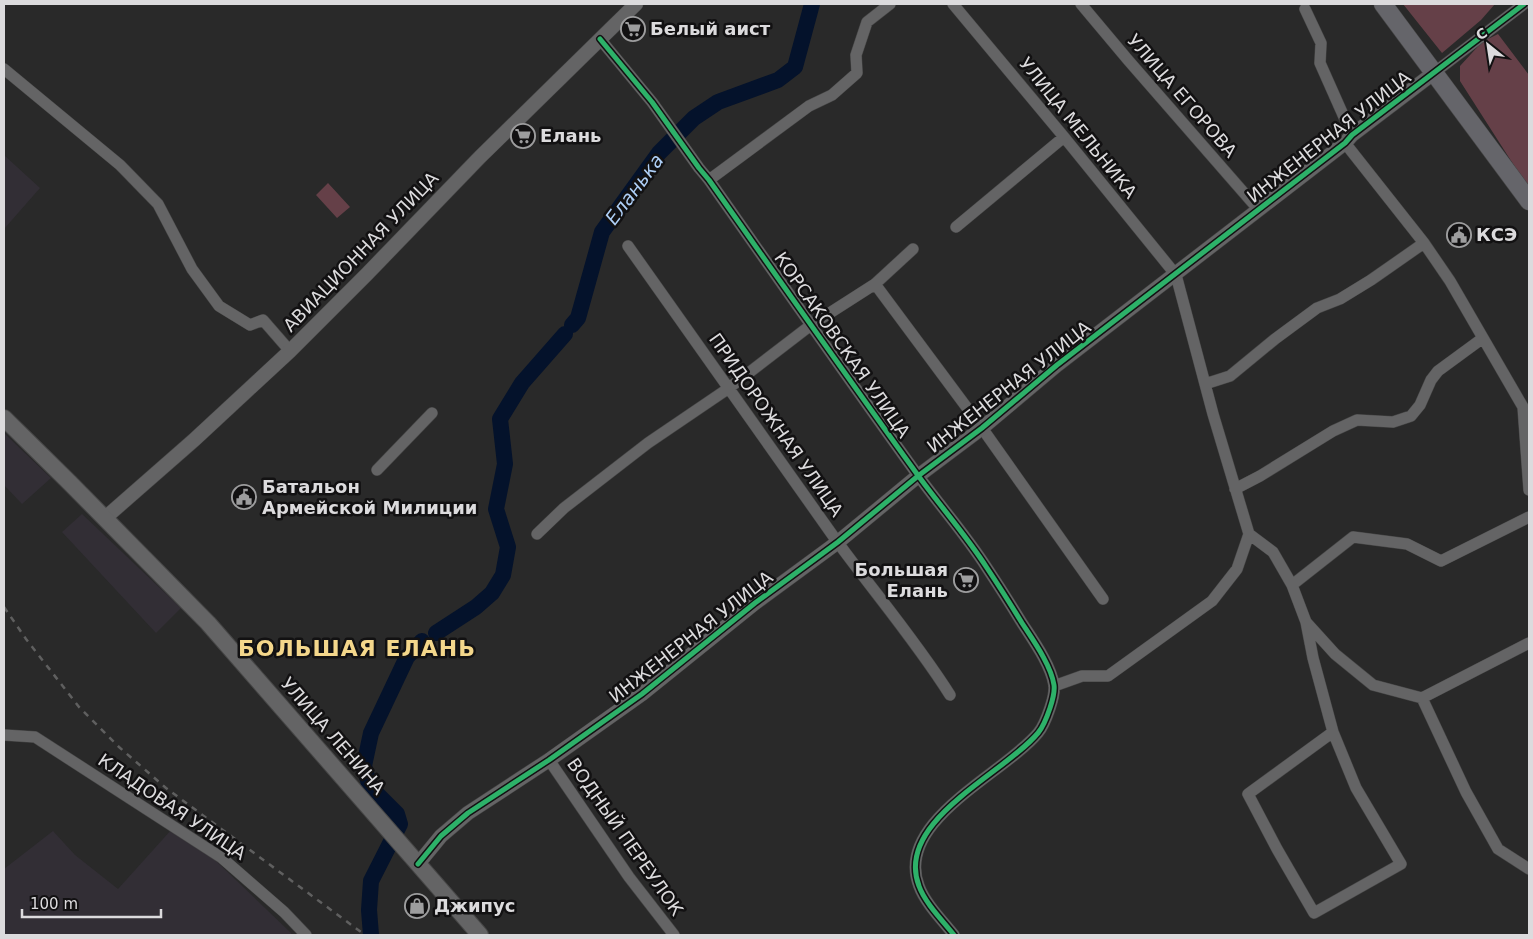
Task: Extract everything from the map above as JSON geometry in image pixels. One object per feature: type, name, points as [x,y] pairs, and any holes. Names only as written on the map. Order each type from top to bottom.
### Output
[{"type":"main road","points":[[1384,4],[1529,200]]},
{"type":"main road","name":"УЛИЦА ЛЕНИНА","points":[[4,418],[208,623],[480,935]]},
{"type":"street","name":"АВИАЦИОННАЯ УЛИЦА","points":[[105,518],[194,440],[290,351],[480,157],[636,4]]},
{"type":"street","points":[[709,180],[808,106],[832,95],[857,73],[856,55],[867,22],[890,4]]},
{"type":"street","name":"УЛИЦА МЕЛЬНИКА","points":[[953,4],[1176,274]]},
{"type":"street","name":"УЛИЦА ЕГОРОВА","points":[[1081,4],[1258,209]]},
{"type":"street","name":"ИНЖЕНЕРНАЯ УЛИЦА","points":[[418,864],[442,836],[468,813],[549,760],[642,694],[755,603],[838,542],[1058,365],[1524,4]]},
{"type":"street","points":[[1305,9],[1321,43],[1320,63],[1348,139],[1450,281],[1523,407],[1529,490]]},
{"type":"street","name":"КОРСАКОВСКАЯ УЛИЦА","points":[[600,40],[659,111],[918,476],[986,566],[1046,662],[1054,686],[1049,711],[1039,732],[1024,747],[945,811],[928,829],[920,844],[916,865],[918,884],[923,895],[954,935]]},
{"type":"street","points":[[4,69],[120,165],[158,204],[192,269],[219,306],[250,325],[263,320],[290,351]]},
{"type":"street","points":[[956,227],[1064,137]]},
{"type":"street","points":[[1205,384],[1230,376],[1275,338],[1317,308],[1340,298],[1371,280],[1424,243]]},
{"type":"street","name":"ПРИДОРОЖНАЯ УЛИЦА","points":[[628,246],[838,542],[940,678],[950,696]]},
{"type":"street","points":[[537,534],[564,508],[648,442],[729,388],[811,325],[875,284],[913,249]]},
{"type":"street","points":[[1176,274],[1205,384],[1249,534],[1272,552],[1292,585],[1306,622],[1313,658],[1333,732],[1356,788],[1401,864],[1314,913],[1248,794],[1333,732]]},
{"type":"street","points":[[875,284],[982,428],[1103,599]]},
{"type":"street","points":[[1236,489],[1332,431],[1357,420],[1393,422],[1410,416],[1420,405],[1431,380],[1438,371],[1483,338]]},
{"type":"street","points":[[377,470],[432,413]]},
{"type":"street","points":[[1292,585],[1353,537],[1407,544],[1441,561],[1529,517]]},
{"type":"street","points":[[1054,686],[1082,676],[1108,676],[1212,601],[1236,569],[1249,534]]},
{"type":"street","points":[[1306,622],[1335,654],[1373,685],[1422,698],[1529,643]]},
{"type":"street","points":[[1422,698],[1466,792],[1498,849],[1529,869]]},
{"type":"street","name":"КЛАДОВАЯ УЛИЦА","points":[[4,735],[35,737],[222,858],[284,912],[306,935]]},
{"type":"street","name":"ВОДНЫЙ ПЕРЕУЛОК","points":[[549,760],[629,877],[674,935]]},
{"type":"shaded area","points":[[1403,4],[1495,4],[1481,20],[1442,53]]},
{"type":"shaded area","points":[[1498,34],[1529,75],[1529,189],[1460,81],[1460,66],[1482,42]]},
{"type":"shaded area","points":[[4,155],[40,188],[4,229]]},
{"type":"shaded area","points":[[328,183],[350,207],[337,218],[316,195]]},
{"type":"shaded area","points":[[4,433],[51,478],[22,504],[4,485]]},
{"type":"shaded area","points":[[82,514],[181,608],[156,633],[62,532]]},
{"type":"shaded area","points":[[172,829],[214,859],[292,935],[4,935],[4,869],[53,831],[75,855],[118,889]]},
{"type":"waterway","name":"Еланька","points":[[572,325],[578,318],[602,232],[659,153],[694,118],[718,102],[778,80],[795,67],[812,4]]},
{"type":"waterway","name":"Еланька","points":[[436,633],[476,607],[492,593],[503,575],[508,547],[496,509],[505,464],[500,419],[522,383],[565,334]]},
{"type":"waterway","name":"Еланька","points":[[371,935],[369,910],[371,881],[400,824],[397,814],[370,787],[364,766],[371,733],[407,657],[422,641]]},
{"type":"railway","points":[[4,607],[26,639],[79,707],[119,747],[166,788],[365,935]]},
{"type":"cycle path","points":[[418,864],[441,836],[468,813],[549,760],[642,694],[755,603],[838,542],[918,476],[982,428],[1057,365],[1345,143],[1352,135],[1524,4]]},
{"type":"cycle path","points":[[600,39],[652,102],[917,474],[970,544],[1036,645],[1049,669],[1054,685],[1054,694],[1048,715],[1038,733],[1022,749],[956,800],[937,820],[922,840],[916,862],[919,886],[930,905],[954,935]]},
{"type":"place","name":"Белый аист","points":[[633,29]]},
{"type":"place","name":"Елань","points":[[523,136]]},
{"type":"place","name":"КСЭ","points":[[1459,235]]},
{"type":"place","name":"Батальон Армейской Милиции","points":[[244,497]]},
{"type":"place","name":"Большая Елань","points":[[966,580]]},
{"type":"place","name":"Джипус","points":[[417,906]]},
{"type":"district","name":"БОЛЬШАЯ ЕЛАНЬ","points":[[357,648]]}]
